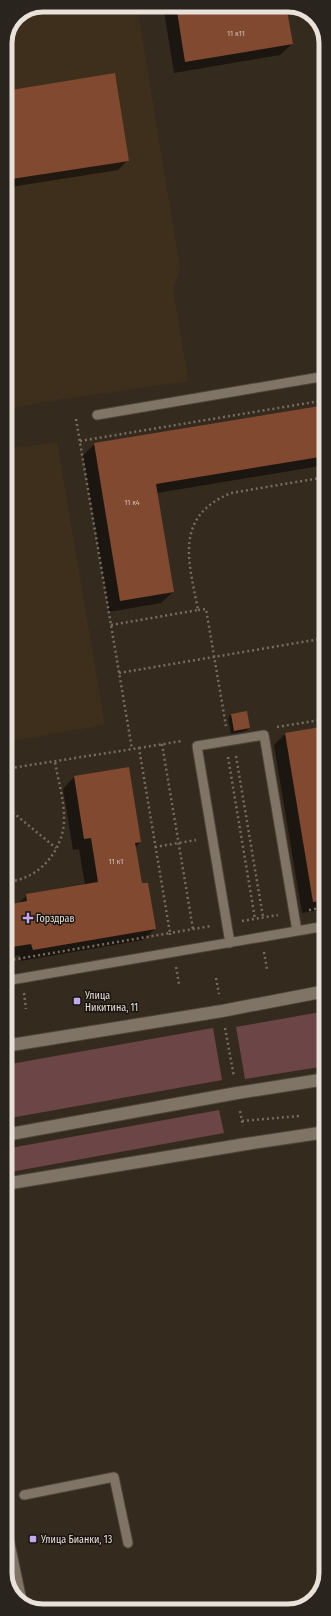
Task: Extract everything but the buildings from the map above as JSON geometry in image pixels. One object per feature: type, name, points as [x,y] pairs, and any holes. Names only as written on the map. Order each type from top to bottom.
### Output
[{"type":"street","points":[[12,1045],[222,1011],[319,992]]},
{"type":"street","points":[[12,1134],[236,1092],[319,1080]]},
{"type":"street","points":[[12,1183],[319,1133]]},
{"type":"street","points":[[12,1568],[18,1592]]},
{"type":"lane","points":[[96,416],[319,377]]},
{"type":"lane","points":[[230,943],[197,746],[228,738],[264,735],[297,931]]},
{"type":"lane","points":[[12,980],[319,927]]},
{"type":"lane","points":[[24,1496],[114,1477],[128,1543]]},
{"type":"path","points":[[80,441],[319,401]]},
{"type":"path","points":[[76,419],[132,749]]},
{"type":"path","points":[[198,610],[188,551],[189,538],[200,514],[219,498],[231,493],[319,478]]},
{"type":"path","points":[[111,625],[206,609],[228,738],[263,918]]},
{"type":"path","points":[[119,673],[319,639]]},
{"type":"path","points":[[278,735],[276,727],[319,720]]},
{"type":"path","points":[[228,738],[255,919]]},
{"type":"path","points":[[162,744],[193,930]]},
{"type":"path","points":[[12,770],[139,748],[170,933],[12,960]]},
{"type":"path","points":[[12,881],[32,874],[51,857],[63,832],[64,817],[55,762]]},
{"type":"path","points":[[12,778],[12,790]]},
{"type":"path","points":[[12,812],[56,848]]},
{"type":"path","points":[[155,847],[212,838]]},
{"type":"path","points":[[216,978],[246,1144]]},
{"type":"path","points":[[242,1121],[302,1116]]},
{"type":"shaded area","points":[[43,12],[138,12],[180,269],[173,288],[188,381],[12,408],[12,43],[14,31],[26,17],[31,14]]},
{"type":"shaded area","points":[[57,442],[105,725],[12,741],[12,448]]},
{"type":"shaded area","points":[[319,1012],[319,1067],[245,1079],[236,1027]]},
{"type":"shaded area","points":[[213,1028],[222,1080],[12,1118],[12,1064]]},
{"type":"shaded area","points":[[219,1110],[224,1133],[12,1172],[12,1148]]},
{"type":"place","name":"Горздрав","points":[[28,918]]},
{"type":"place","name":"Улица Никитина, 11","points":[[77,1001]]},
{"type":"place","name":"Улица Бианки, 13","points":[[33,1539]]}]
